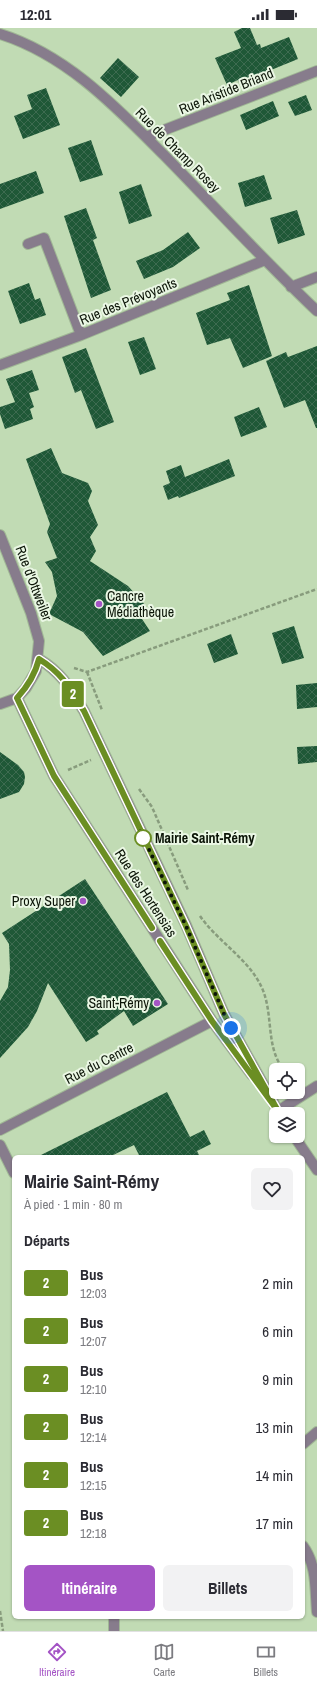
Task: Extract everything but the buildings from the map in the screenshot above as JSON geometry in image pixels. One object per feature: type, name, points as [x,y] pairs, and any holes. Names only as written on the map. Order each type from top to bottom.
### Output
[{"type":"street","name":"Rue de Champ Rosey","points":[[0,34],[22,41],[77,73],[146,137],[291,287],[317,311]]},
{"type":"street","name":"Rue Aristide Briand","points":[[146,137],[317,70]]},
{"type":"street","points":[[28,244],[44,238],[81,335]]},
{"type":"street","name":"Rue des Prévoyants","points":[[0,365],[81,335],[265,260]]},
{"type":"street","points":[[291,287],[317,278]]},
{"type":"street","name":"Rue d'Ottweiler","points":[[0,535],[37,628],[39,659]]},
{"type":"street","points":[[0,704],[17,698],[26,688],[36,671],[39,659],[59,674],[84,711],[186,926],[224,1014],[276,1107]]},
{"type":"street","name":"Rue des Hortensias","points":[[17,698],[54,776],[212,1021],[275,1107]]},
{"type":"street","name":"Rue du Centre","points":[[0,1130],[212,1021]]},
{"type":"street","points":[[287,1107],[317,1086]]},
{"type":"street","points":[[299,1143],[317,1170]]},
{"type":"street","points":[[0,1145],[12,1169]]},
{"type":"street","points":[[305,1442],[317,1432]]},
{"type":"street","points":[[305,1549],[314,1568],[317,1612]]},
{"type":"street","points":[[114,1619],[114,1631]]},
{"type":"path","points":[[59,674],[71,667],[87,672],[317,589]]},
{"type":"path","points":[[87,672],[103,712]]},
{"type":"path","points":[[54,776],[104,754]]},
{"type":"path","points":[[138,786],[152,807],[190,894]]},
{"type":"path","points":[[197,911],[209,929],[239,958],[253,974],[262,988],[269,1017],[271,1042],[280,1063]]},
{"type":"path","points":[[0,1611],[3,1631]]},
{"type":"bus line","name":"2","points":[[152,928],[54,776],[17,698],[26,688],[36,671],[39,659],[51,666],[64,679],[84,711],[186,926],[224,1014],[278,1111],[212,1021],[160,941]]},
{"type":"place","name":"Cancre Médiathèque","points":[[99,604]]},
{"type":"place","name":"Mairie Saint-Rémy","points":[[143,838]]},
{"type":"place","name":"Proxy Super","points":[[83,901]]},
{"type":"place","name":"Saint-Rémy","points":[[157,1003]]},
{"type":"route","points":[[143,838],[140,831],[186,926],[231,1028]]}]
